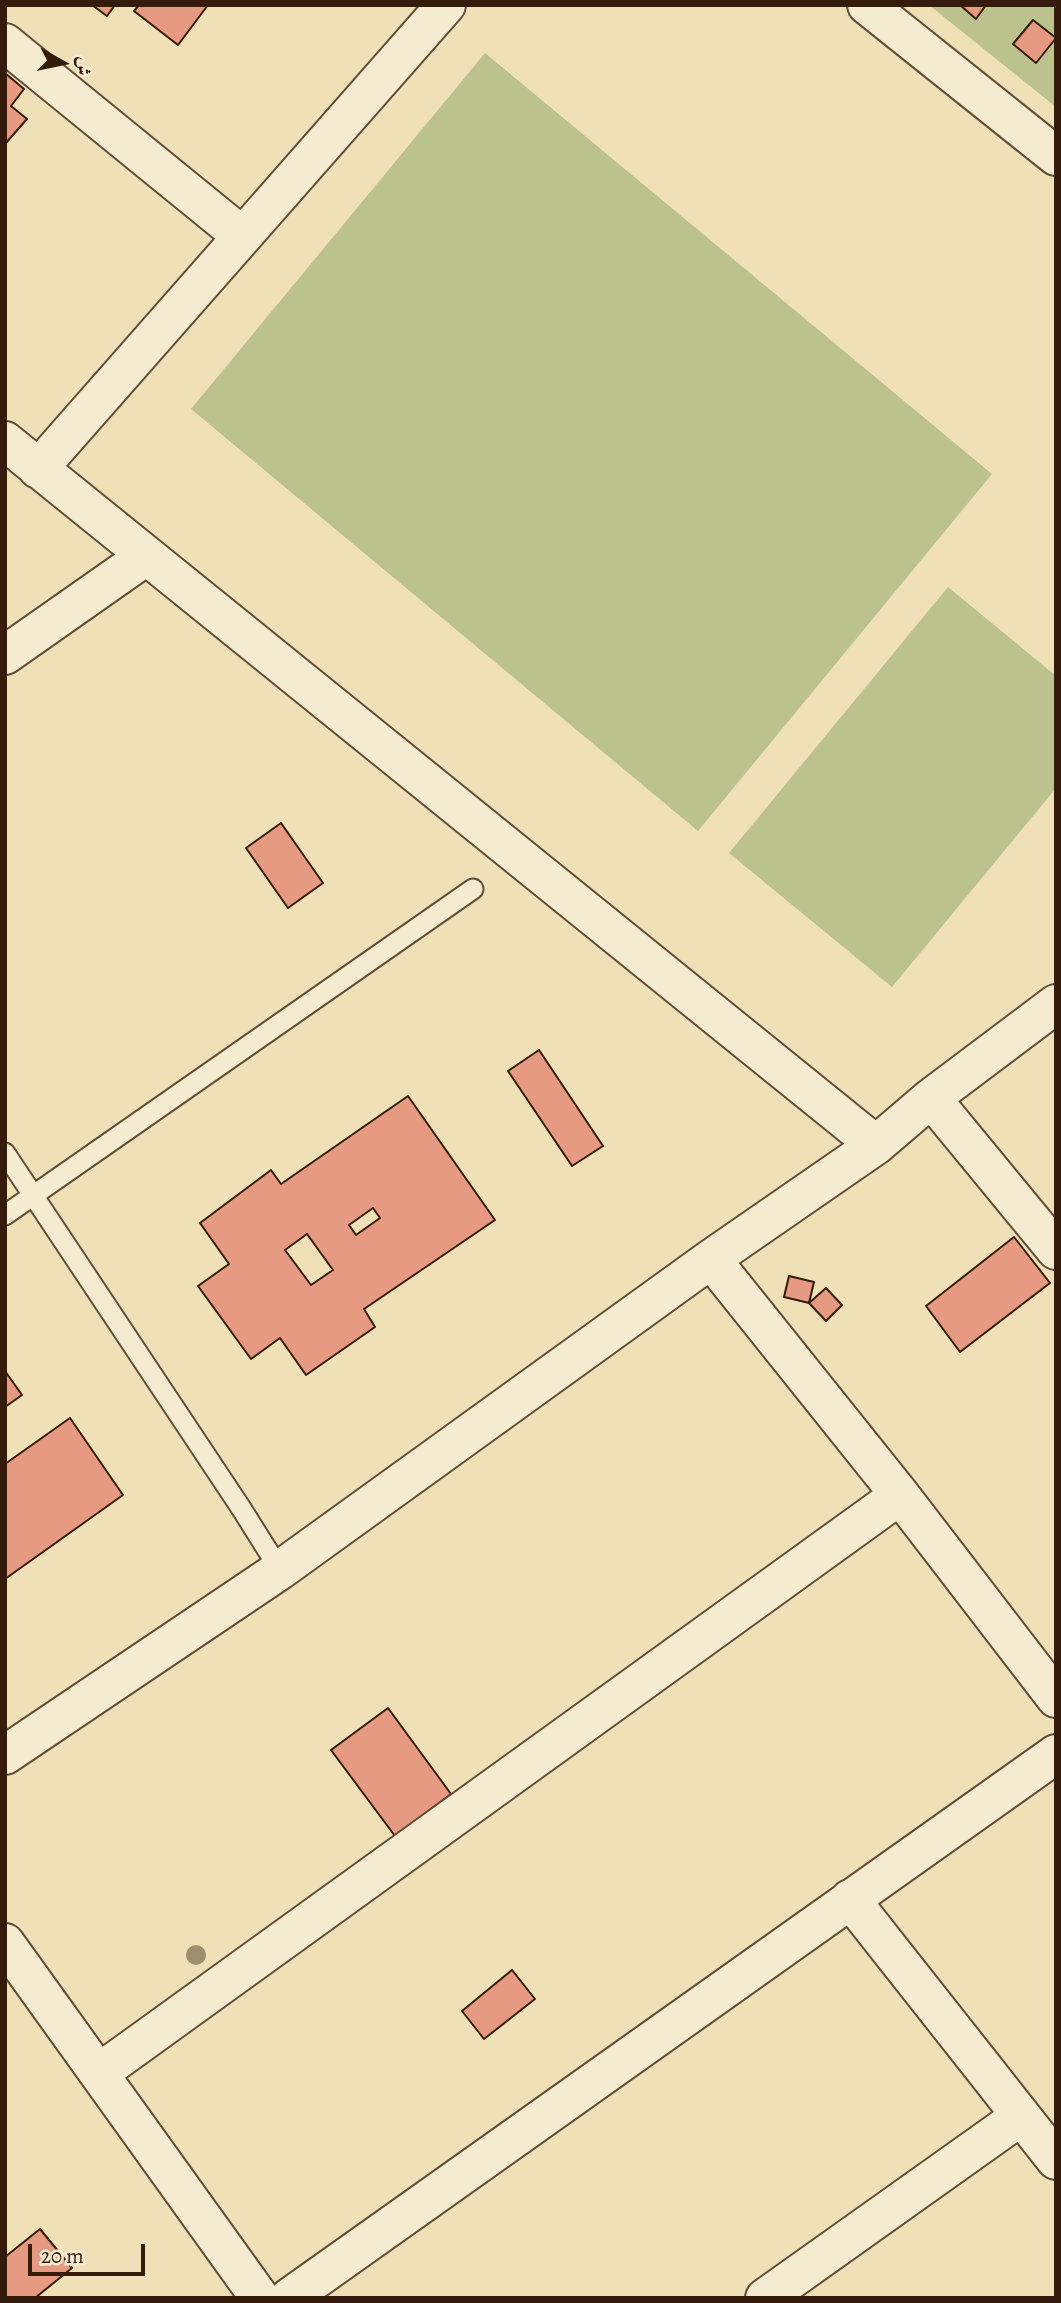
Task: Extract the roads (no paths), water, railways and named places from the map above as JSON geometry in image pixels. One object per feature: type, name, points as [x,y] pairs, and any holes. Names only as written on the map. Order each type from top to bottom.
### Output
[{"type":"street","points":[[37,469],[446,5]]},
{"type":"street","points":[[867,5],[1056,156]]},
{"type":"street","points":[[5,43],[242,236]]},
{"type":"street","points":[[5,441],[876,1145]]},
{"type":"street","points":[[5,655],[146,556]]},
{"type":"street","points":[[5,1755],[280,1570],[711,1259],[876,1145],[931,1098],[1056,1004]]},
{"type":"street","points":[[931,1098],[1056,1250]]},
{"type":"street","points":[[711,1259],[900,1495],[1056,1698]]},
{"type":"street","points":[[99,2073],[900,1495]]},
{"type":"street","points":[[289,2298],[1056,1754]]},
{"type":"street","points":[[850,1899],[1056,2160]]},
{"type":"street","points":[[5,1943],[260,2298]]},
{"type":"street","points":[[779,2294],[1021,2116]]},
{"type":"lane","points":[[5,1215],[473,889]]},
{"type":"lane","points":[[5,1153],[280,1570]]}]
